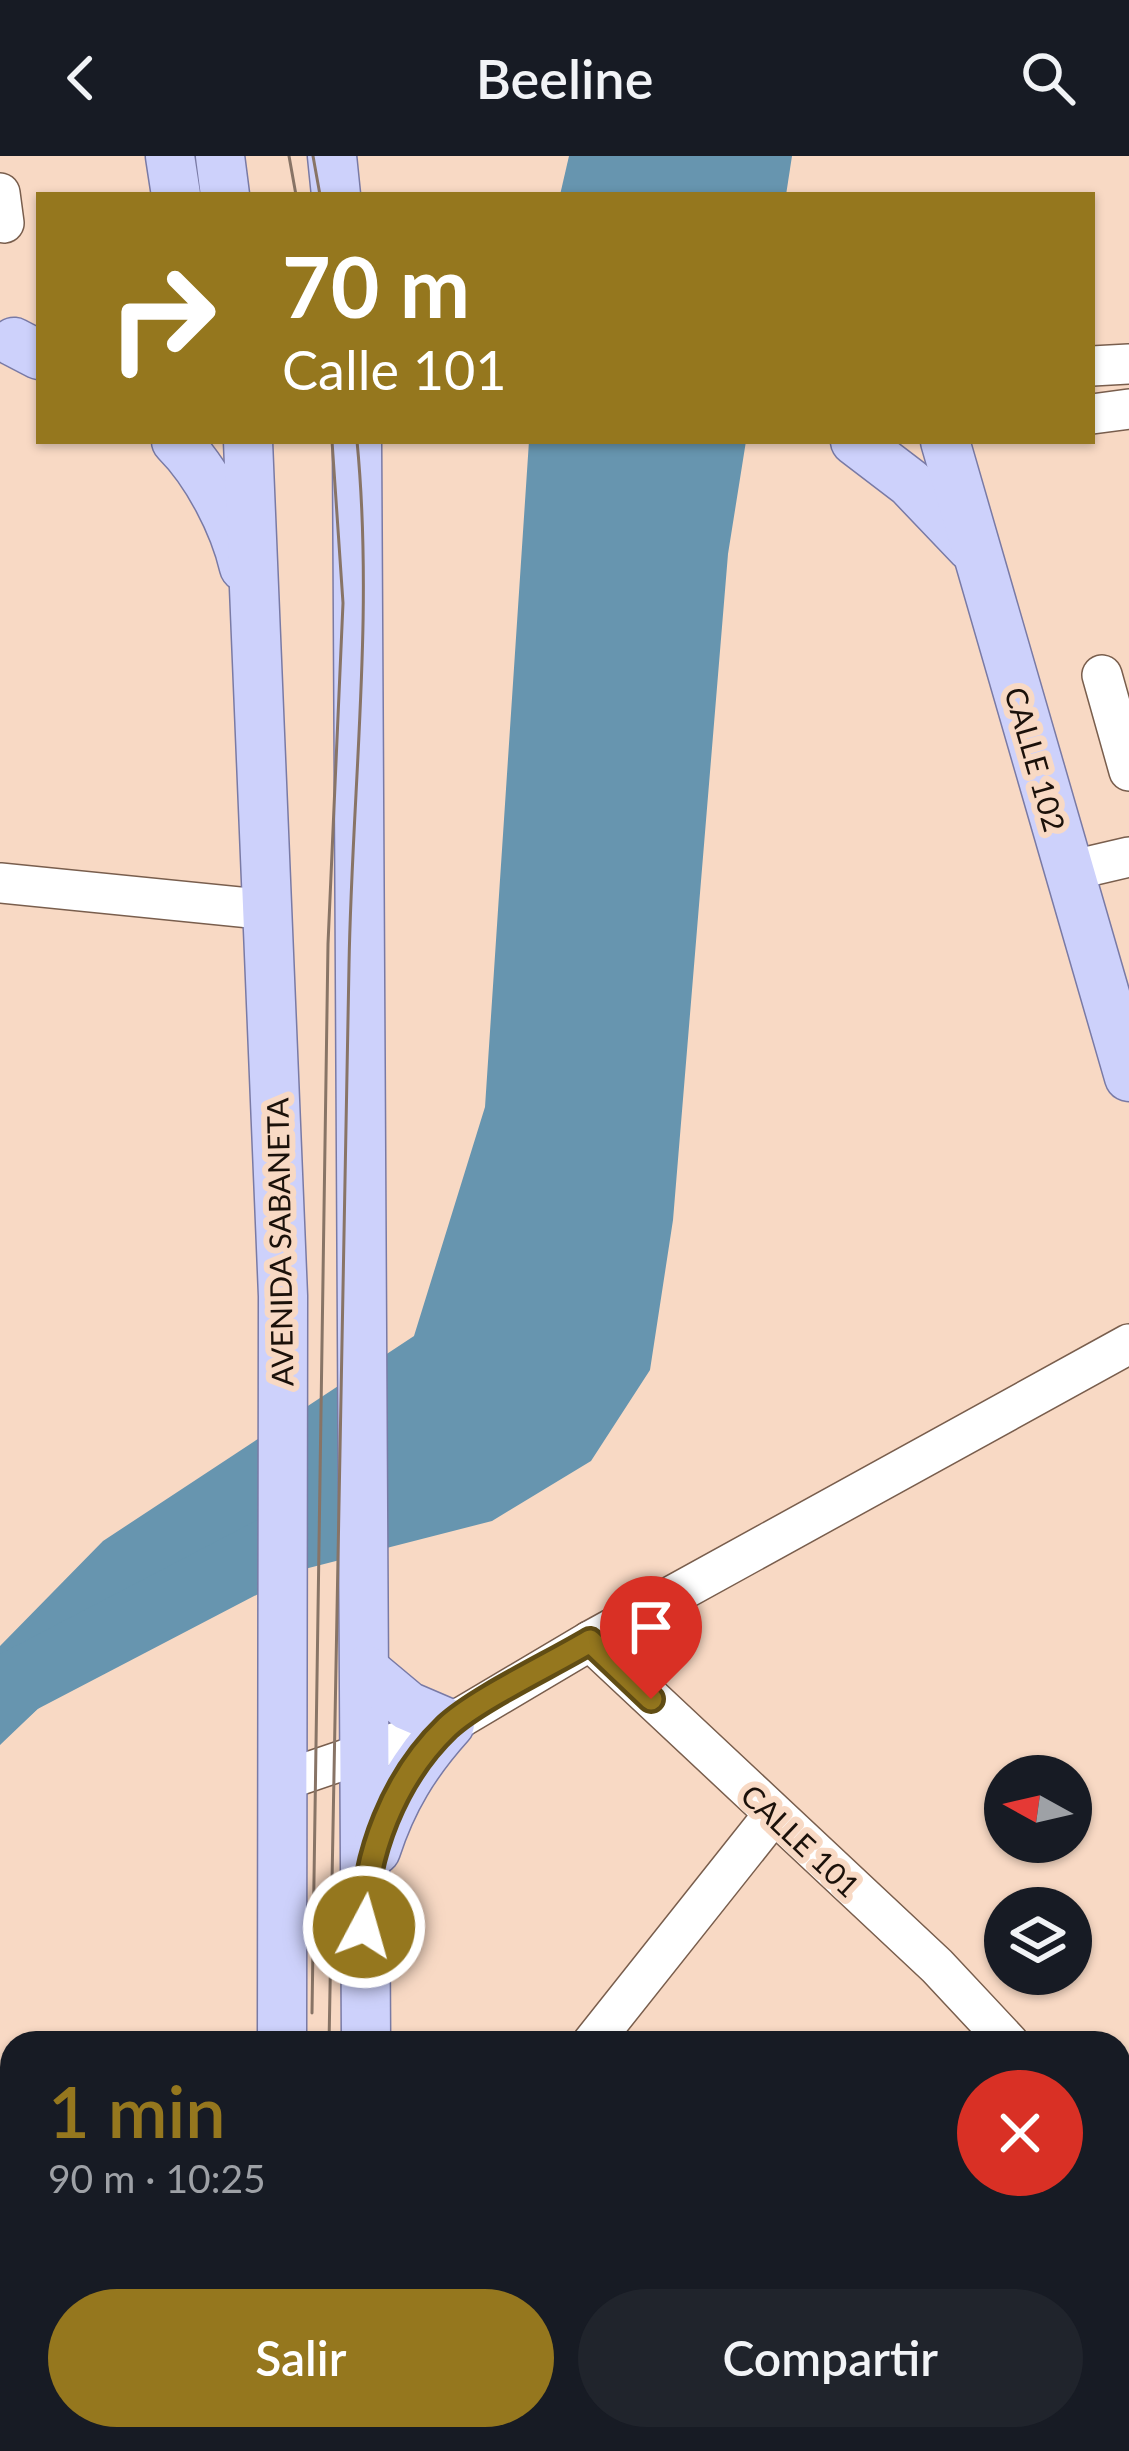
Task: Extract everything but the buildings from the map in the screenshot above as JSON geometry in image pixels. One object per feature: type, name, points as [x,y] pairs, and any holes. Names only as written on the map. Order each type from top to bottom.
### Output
[{"type":"main road","points":[[170,156],[176,192]]},
{"type":"main road","points":[[220,156],[225,192]]},
{"type":"main road","points":[[332,156],[336,192]]},
{"type":"main road","points":[[179,444],[192,458],[239,544],[258,621]]},
{"type":"main road","name":"AVENIDA SABANETA","points":[[248,444],[284,1296],[282,2031]]},
{"type":"main road","points":[[357,444],[366,2031]]},
{"type":"main road","points":[[859,444],[910,483],[974,550]]},
{"type":"main road","name":"CALLE 102","points":[[946,444],[1129,1077]]},
{"type":"main road","points":[[364,1888],[388,1811],[416,1762],[450,1724],[408,1706],[366,1665]]},
{"type":"street","points":[[1095,366],[1129,364]]},
{"type":"street","points":[[1095,414],[1129,410]]},
{"type":"street","points":[[1102,675],[1129,771]]},
{"type":"street","points":[[1069,872],[1129,857]]},
{"type":"street","points":[[0,884],[268,910]]},
{"type":"street","points":[[285,1780],[450,1724],[590,1641],[1129,1344]]},
{"type":"street","name":"CALLE 101","points":[[590,1641],[937,1966],[998,2031]]},
{"type":"street","points":[[602,2031],[773,1815]]},
{"type":"water","points":[[569,156],[792,156],[786,192],[561,192]]},
{"type":"water","points":[[529,444],[746,444],[728,554],[673,1220],[650,1370],[591,1461],[492,1521],[238,1586],[157,1595],[0,1745],[0,1646],[103,1541],[414,1336],[485,1107]]},
{"type":"waterway","points":[[0,1698],[18,1682],[273,1549]]},
{"type":"tram line","points":[[289,156],[295,192]]},
{"type":"tram line","points":[[313,156],[319,192]]},
{"type":"tram line","points":[[312,2013],[328,944],[343,603],[332,444]]},
{"type":"tram line","points":[[329,2031],[349,965],[363,638],[357,444]]},
{"type":"route","points":[[364,1927],[364,1888],[388,1811],[416,1762],[450,1724],[590,1641],[651,1699]]}]
